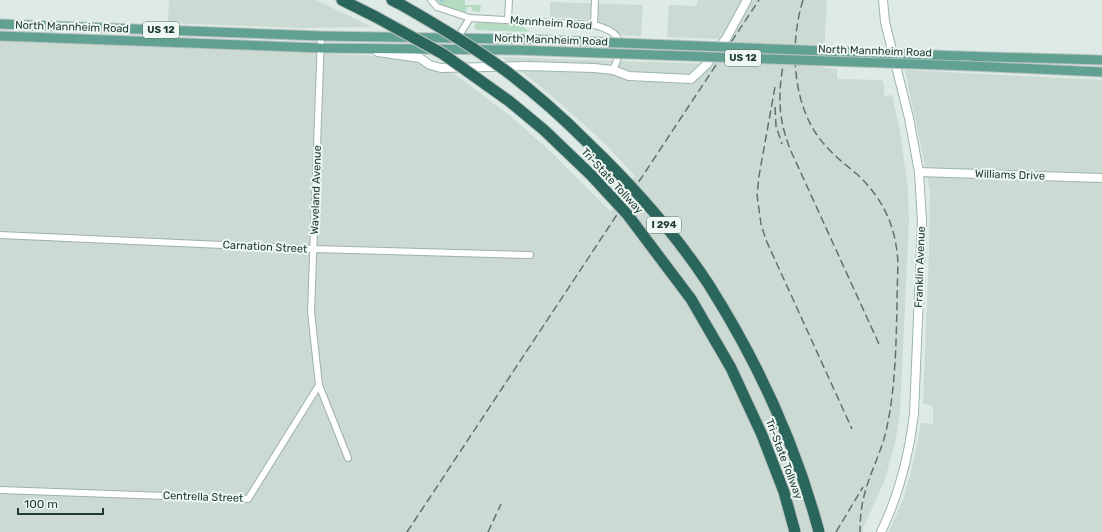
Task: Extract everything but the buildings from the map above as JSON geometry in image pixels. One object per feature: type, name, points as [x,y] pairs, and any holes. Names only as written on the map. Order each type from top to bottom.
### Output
[{"type":"highway","name":"Tri-State Tollway","points":[[342,0],[443,54],[509,101],[544,130],[591,175],[627,214],[691,299],[731,368],[762,435],[784,492],[795,532]]},
{"type":"highway","name":"Tri-State Tollway","points":[[396,2],[467,44],[507,72],[568,123],[621,175],[673,236],[708,284],[740,337],[765,386],[788,440],[820,532]]},
{"type":"main road","points":[[352,48],[420,58],[441,68],[526,66],[613,70],[628,76],[691,79],[707,64],[727,37],[747,0]]},
{"type":"main road","name":"Franklin Avenue","points":[[881,532],[903,475],[912,432],[922,222],[919,172],[909,118],[885,22],[883,0]]},
{"type":"main road","name":"North Mannheim Road","points":[[0,24],[321,36],[458,37],[1102,60]]},
{"type":"main road","name":"North Mannheim Road","points":[[0,36],[321,48],[514,50],[1102,72]]},
{"type":"main road","points":[[429,48],[430,59],[441,68]]},
{"type":"main road","name":"Williams Drive","points":[[919,172],[1102,178]]},
{"type":"street","name":"Mannheim Road","points":[[431,0],[437,7],[470,18],[594,25],[613,32],[619,39],[620,56],[613,70]]},
{"type":"street","points":[[508,20],[509,0]]},
{"type":"street","points":[[594,25],[595,0]]},
{"type":"street","points":[[458,37],[470,18]]},
{"type":"street","name":"Waveland Avenue","points":[[321,36],[312,312],[319,385],[348,458]]},
{"type":"street","name":"Carnation Street","points":[[0,235],[314,249],[530,255]]},
{"type":"street","name":"Centrella Street","points":[[0,490],[248,499],[319,385]]},
{"type":"shaded area","points":[[169,0],[316,0],[372,27],[302,28],[168,23]]},
{"type":"shaded area","points":[[698,0],[744,0],[723,39],[667,37],[669,5],[696,6]]},
{"type":"shaded area","points":[[751,0],[827,0],[823,68],[837,69],[837,79],[882,80],[884,86],[884,96],[892,95],[899,125],[908,188],[909,221],[900,412],[896,439],[885,479],[863,528],[863,532],[0,532],[0,40],[428,58],[460,78],[508,114],[549,150],[611,212],[635,176],[604,143],[579,120],[544,89],[502,57],[711,64],[733,35]]},
{"type":"shaded area","points":[[550,2],[643,5],[641,36],[619,35],[602,23],[590,20],[550,17]]},
{"type":"shaded area","points":[[905,70],[1102,80],[1102,532],[889,532],[904,497],[912,468],[921,423],[933,424],[933,406],[923,404],[930,191]]},
{"type":"green space","points":[[436,0],[465,0],[465,5],[481,5],[480,12],[473,11],[471,7],[467,7],[466,12],[461,12],[440,6]]},
{"type":"green space","points":[[478,22],[521,25],[530,32],[476,30],[474,26]]},
{"type":"railway","points":[[407,532],[759,0]]},
{"type":"railway","points":[[803,0],[796,36],[795,56],[796,75],[805,113],[813,129],[824,144],[867,184],[882,204],[895,238],[897,250],[896,345],[891,407],[885,436],[869,478],[864,496],[860,532]]},
{"type":"railway","points":[[787,45],[780,85],[780,109],[785,135],[879,344]]},
{"type":"railway","points":[[775,87],[757,195],[761,224],[766,240],[852,429]]},
{"type":"railway","points":[[775,107],[776,126],[782,144]]},
{"type":"railway","points":[[836,532],[863,487]]},
{"type":"railway","points":[[488,532],[501,504]]}]
